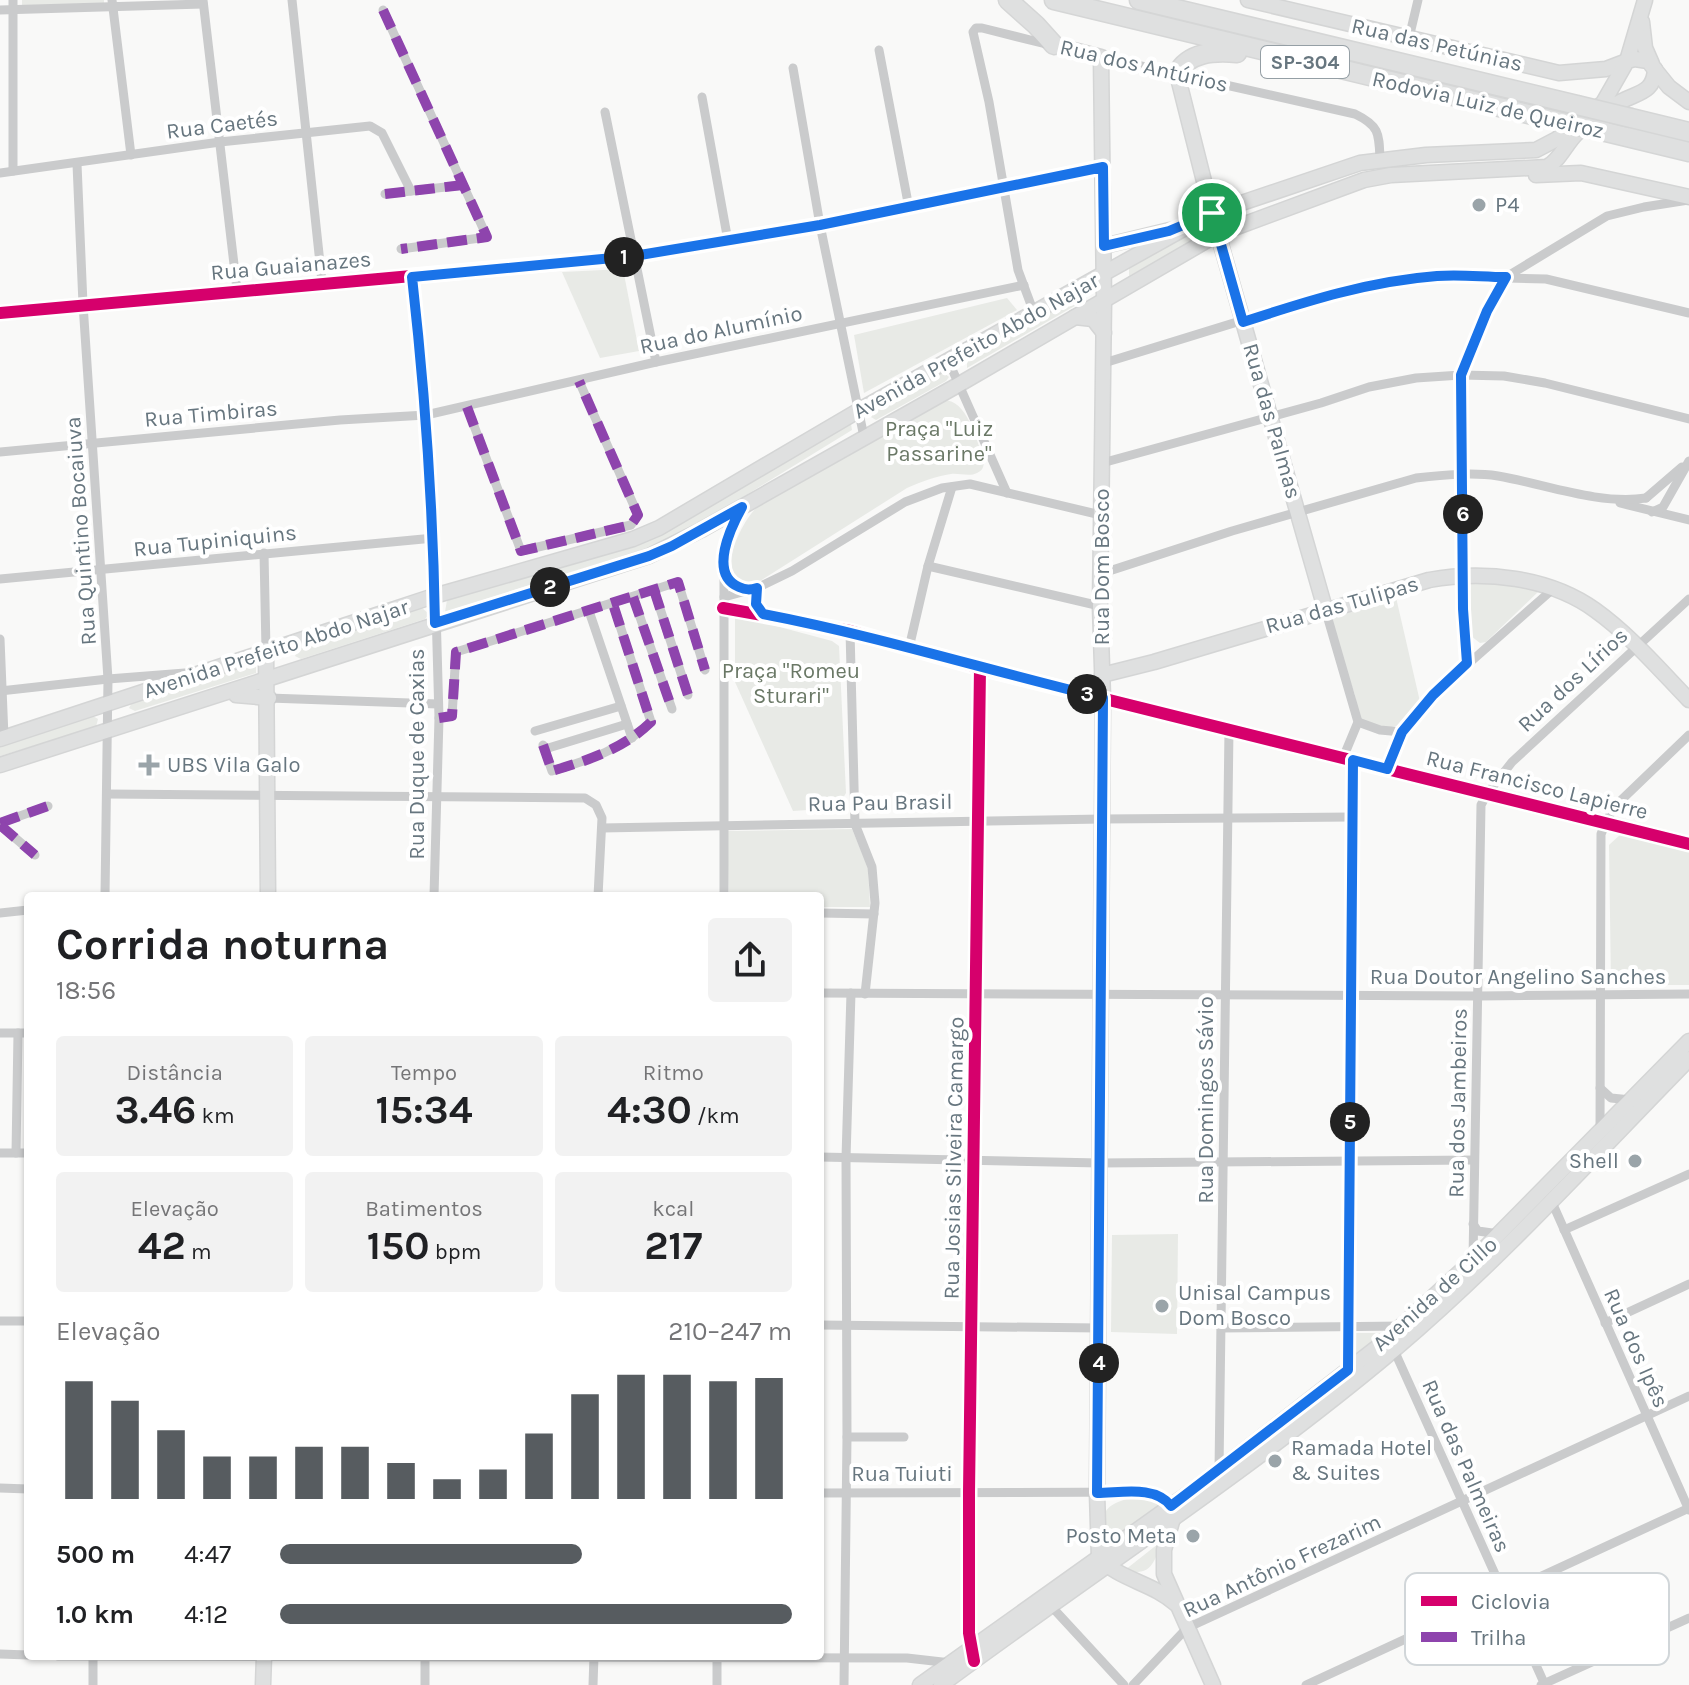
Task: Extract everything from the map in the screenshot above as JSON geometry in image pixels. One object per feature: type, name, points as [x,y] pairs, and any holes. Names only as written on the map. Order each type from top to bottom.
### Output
[{"type":"highway","points":[[1008,0],[1054,45]]},
{"type":"highway","name":"Rodovia Luiz de Queiroz","points":[[1054,0],[1689,152]]},
{"type":"highway","name":"Rodovia Luiz de Queiroz","points":[[1139,0],[1689,132]]},
{"type":"highway","points":[[1177,74],[1182,64],[1190,58],[1232,52],[1349,73]]},
{"type":"main road","name":"Rua das Petúnias","points":[[1248,0],[1559,73],[1606,69],[1627,61]]},
{"type":"main road","name":"Avenida Prefeito Abdo Najar","points":[[2,738],[434,596],[633,539],[659,528],[858,411],[1208,216],[1360,163],[1525,152],[1547,146],[1603,103],[1627,61],[1644,7]]},
{"type":"main road","points":[[1535,168],[1551,165],[1576,133],[1615,104],[1646,92],[1654,80],[1653,67],[1645,48],[1644,7]]},
{"type":"main road","name":"Rua dos Antúrios","points":[[1054,45],[1101,57]]},
{"type":"main road","name":"Rua Dom Bosco","points":[[1101,57],[1104,363],[1100,574],[1103,698],[1097,1493],[1103,1562]]},
{"type":"main road","points":[[1627,61],[1644,59],[1669,87],[1689,102]]},
{"type":"main road","name":"Rua das Palmas","points":[[1177,74],[1208,216],[1218,234],[1326,612]]},
{"type":"main road","points":[[1535,168],[1533,157],[1547,146]]},
{"type":"main road","name":"Avenida Prefeito Abdo Najar","points":[[0,765],[672,546],[1218,234],[1364,180],[1391,175],[1535,168]]},
{"type":"main road","points":[[1535,168],[1551,174]]},
{"type":"main road","points":[[1436,172],[1461,176],[1581,173],[1689,199]]},
{"type":"main road","points":[[1104,246],[1136,240],[1208,216]]},
{"type":"main road","points":[[1075,317],[1093,319],[1104,333]]},
{"type":"main road","name":"Rua das Tulipas","points":[[1102,675],[1429,580],[1463,574],[1503,578],[1553,589],[1594,609],[1637,646],[1689,700]]},
{"type":"main road","points":[[286,644],[282,656],[284,663],[295,670]]},
{"type":"main road","points":[[266,650],[269,698],[268,892]]},
{"type":"main road","points":[[219,696],[269,698]]},
{"type":"main road","name":"Avenida de Cillo","points":[[1172,1512],[1219,1471],[1403,1326],[1473,1260],[1689,1041]]},
{"type":"main road","name":"Avenida de Cillo","points":[[941,1685],[966,1660],[1322,1407],[1394,1350],[1551,1200],[1689,1059]]},
{"type":"main road","points":[[1127,1577],[1149,1576],[1160,1563],[1172,1512]]},
{"type":"main road","points":[[1164,1550],[1164,1574],[1213,1685]]},
{"type":"main road","points":[[1103,1562],[1159,1591],[1176,1604]]},
{"type":"main road","name":"Avenida de Cillo","points":[[921,1684],[966,1660],[1051,1606],[1103,1562]]},
{"type":"main road","points":[[263,1685],[264,1660]]},
{"type":"street","points":[[292,0],[322,282]]},
{"type":"street","points":[[1409,38],[1418,0]]},
{"type":"street","points":[[0,10],[13,5],[203,2],[237,290]]},
{"type":"street","points":[[112,4],[131,155]]},
{"type":"street","points":[[13,5],[13,171]]},
{"type":"street","points":[[383,10],[487,237],[401,249]]},
{"type":"street","name":"Rua dos Antúrios","points":[[1003,190],[989,102],[973,32],[976,28],[982,28],[1054,45]]},
{"type":"street","points":[[879,50],[909,208]]},
{"type":"street","name":"Rua dos Antúrios","points":[[1101,57],[1355,114],[1371,121],[1378,132],[1380,160]]},
{"type":"street","points":[[793,68],[820,225],[864,437]]},
{"type":"street","points":[[702,97],[728,241]]},
{"type":"street","points":[[605,112],[656,362]]},
{"type":"street","name":"Rua Caetés","points":[[0,173],[220,142],[370,126],[382,133],[411,191]]},
{"type":"street","name":"Rua Quintino Bocaiuva","points":[[77,164],[83,304],[108,679],[105,892]]},
{"type":"street","name":"Rua Guaianazes","points":[[0,313],[634,256],[820,225],[1003,190],[1103,167]]},
{"type":"street","points":[[385,194],[463,185]]},
{"type":"street","points":[[1003,190],[1012,241],[1034,313]]},
{"type":"street","points":[[1467,663],[1463,609],[1461,375],[1487,311],[1506,277],[1607,216],[1689,199]]},
{"type":"street","points":[[1104,363],[1312,299],[1388,282],[1453,275],[1546,279],[1689,313]]},
{"type":"street","name":"Rua Duque de Caxias","points":[[412,277],[434,538],[439,718],[434,892]]},
{"type":"street","name":"Rua do Alumínio","points":[[426,415],[656,362],[1024,285]]},
{"type":"street","points":[[948,360],[1007,493]]},
{"type":"street","points":[[1102,463],[1369,387],[1416,378],[1504,376],[1545,383],[1689,419]]},
{"type":"street","points":[[467,407],[521,551],[631,525],[638,515],[579,381]]},
{"type":"street","name":"Rua Timbiras","points":[[0,452],[340,420],[426,415]]},
{"type":"street","points":[[1605,498],[1646,498],[1688,462]]},
{"type":"street","points":[[1652,512],[1663,507],[1688,462]]},
{"type":"street","points":[[1100,574],[1299,511],[1416,478],[1493,475],[1605,498],[1689,520]]},
{"type":"street","points":[[724,597],[754,589],[792,571],[905,502],[952,487],[970,484],[1101,515]]},
{"type":"street","points":[[909,648],[928,566],[952,487]]},
{"type":"street","points":[[1646,498],[1652,512]]},
{"type":"street","points":[[724,892],[724,569],[728,537],[742,507]]},
{"type":"street","name":"Rua Tupiniquins","points":[[0,579],[434,538]]},
{"type":"street","points":[[264,553],[266,650]]},
{"type":"street","points":[[928,566],[1100,606]]},
{"type":"street","points":[[724,569],[732,583],[754,589]]},
{"type":"street","points":[[439,718],[452,716],[456,652],[678,582],[705,670]]},
{"type":"street","points":[[754,589],[756,604],[763,614]]},
{"type":"street","points":[[1387,769],[1402,732],[1433,695],[1553,589]]},
{"type":"street","points":[[654,590],[688,695]]},
{"type":"street","points":[[633,597],[672,709]]},
{"type":"street","name":"Rua dos Lírios","points":[[1487,794],[1512,762],[1689,599]]},
{"type":"street","points":[[613,604],[651,722],[632,738],[600,757],[552,771],[544,747],[627,724]]},
{"type":"street","name":"Rua Francisco Lapierre","points":[[723,608],[850,631],[980,668],[1689,844]]},
{"type":"street","points":[[589,611],[632,738]]},
{"type":"street","name":"Rua das Palmas","points":[[1326,612],[1358,722]]},
{"type":"street","points":[[850,631],[855,824],[872,867],[874,914],[865,994]]},
{"type":"street","points":[[0,639],[2,738]]},
{"type":"street","name":"Rua Josias Silveira Camargo","points":[[966,1660],[980,668]]},
{"type":"street","points":[[1,690],[208,672]]},
{"type":"street","points":[[269,698],[438,704]]},
{"type":"street","points":[[535,731],[621,706]]},
{"type":"street","points":[[1348,1370],[1351,817],[1348,759],[1358,722],[1369,727],[1402,732]]},
{"type":"street","name":"Rua Domingos Sávio","points":[[1219,1471],[1229,730]]},
{"type":"street","points":[[1600,1131],[1599,843],[1604,823],[1613,808],[1689,735]]},
{"type":"street","points":[[107,794],[585,798],[596,805],[602,818],[598,892]]},
{"type":"street","name":"Rua dos Jambeiros","points":[[1473,1260],[1480,812],[1487,794]]},
{"type":"street","points":[[35,855],[0,824],[48,806]]},
{"type":"street","name":"Rua Pau Brasil","points":[[602,828],[1351,817]]},
{"type":"street","points":[[0,913],[24,910]]},
{"type":"street","points":[[824,913],[874,914]]},
{"type":"street","name":"Rua Doutor Angelino Sanches","points":[[824,993],[1689,994]]},
{"type":"street","points":[[844,1685],[846,1158],[851,993]]},
{"type":"street","points":[[0,1033],[23,1033],[16,1153]]},
{"type":"street","points":[[1600,1088],[1611,1098],[1631,1100]]},
{"type":"street","points":[[0,1153],[24,1153]]},
{"type":"street","points":[[824,1157],[1100,1163],[1474,1160]]},
{"type":"street","points":[[1564,1230],[1689,1174]]},
{"type":"street","name":"Rua dos Ipês","points":[[1551,1200],[1689,1509]]},
{"type":"street","name":"Rua dos Jambeiros","points":[[1473,1224],[1478,1231],[1499,1234]]},
{"type":"street","points":[[1605,1323],[1689,1284]]},
{"type":"street","points":[[0,1321],[24,1321]]},
{"type":"street","points":[[824,1325],[1099,1328]]},
{"type":"street","points":[[1221,1328],[1403,1326]]},
{"type":"street","name":"Rua das Palmeiras","points":[[1394,1350],[1495,1573]]},
{"type":"street","name":"Rua Antônio Frezarim","points":[[1133,1685],[1187,1628],[1689,1396]]},
{"type":"street","points":[[847,1437],[904,1437]]},
{"type":"street","points":[[0,1488],[24,1489]]},
{"type":"street","name":"Rua Tuiuti","points":[[824,1493],[1151,1492],[1165,1498],[1172,1512]]},
{"type":"street","points":[[1546,1573],[1689,1509]]},
{"type":"street","points":[[1051,1606],[1124,1685]]},
{"type":"street","points":[[1669,1627],[1689,1618]]},
{"type":"street","points":[[1306,1685],[1405,1638]]},
{"type":"street","points":[[0,1654],[24,1655]]},
{"type":"street","points":[[907,1658],[925,1666],[927,1672],[921,1684]]},
{"type":"street","points":[[824,1659],[966,1660]]},
{"type":"street","points":[[93,1660],[93,1685]]},
{"type":"street","points":[[425,1660],[425,1685]]},
{"type":"street","points":[[593,1685],[594,1660]]},
{"type":"street","points":[[717,1660],[717,1685]]},
{"type":"street","name":"Rua das Palmeiras","points":[[1534,1665],[1543,1685]]},
{"type":"street","points":[[1543,1685],[1587,1665]]},
{"type":"green space","points":[[22,0],[104,0],[104,6],[22,10]]},
{"type":"green space","points":[[1205,228],[1204,235],[1129,276],[1129,268]]},
{"type":"green space","points":[[623,269],[639,351],[600,358],[562,272]]},
{"type":"green space","points":[[1076,295],[1078,304],[967,368],[967,362],[1004,336]]},
{"type":"green space","points":[[1007,298],[1017,310],[864,393],[854,335]]},
{"type":"green space","points":[[943,372],[949,377],[946,381],[876,420],[871,417],[876,408]]},
{"type":"green space","name":"Praça \"Luiz Passarine\"","points":[[943,400],[958,406],[969,421],[983,456],[980,472],[940,476],[907,488],[757,583],[742,582],[734,576],[732,553],[743,526],[757,507]]},
{"type":"green space","points":[[851,424],[852,430],[657,545],[445,612],[447,600],[650,537]]},
{"type":"green space","points":[[1477,581],[1538,587],[1538,592],[1486,642],[1480,643],[1471,636],[1470,591],[1471,584]]},
{"type":"green space","points":[[1395,593],[1421,706],[1399,725],[1387,727],[1358,722],[1355,695],[1326,612]]},
{"type":"green space","points":[[422,608],[429,614],[425,619],[301,659],[295,656],[298,649]]},
{"type":"green space","name":"Praça \"Romeu Sturari\"","points":[[735,615],[832,641],[839,646],[846,793],[837,808],[793,811],[735,682]]},
{"type":"green space","points":[[256,661],[256,673],[135,711],[129,708],[133,701]]},
{"type":"green space","points":[[91,715],[98,719],[96,727],[0,756],[0,745]]},
{"type":"green space","points":[[852,829],[868,867],[870,907],[824,907],[824,892],[729,892],[727,831]]},
{"type":"green space","points":[[1621,834],[1689,851],[1689,985],[1611,985],[1609,845]]},
{"type":"green space","points":[[1178,1234],[1177,1334],[1111,1332],[1112,1235]]},
{"type":"green space","points":[[1351,1333],[1389,1333],[1355,1361]]},
{"type":"green space","points":[[1141,1495],[1149,1496],[1163,1506],[1103,1551],[1106,1511],[1117,1502]]},
{"type":"green space","points":[[1163,1540],[1147,1570],[1125,1570]]},
{"type":"marked path","points":[[383,10],[487,237],[401,249]]},
{"type":"marked path","points":[[385,194],[463,185]]},
{"type":"marked path","points":[[467,407],[521,551],[631,525],[638,515],[579,381]]},
{"type":"marked path","points":[[439,718],[452,716],[456,652],[678,582],[705,670]]},
{"type":"marked path","points":[[654,590],[688,695]]},
{"type":"marked path","points":[[633,597],[672,709]]},
{"type":"marked path","points":[[543,745],[552,771],[617,746],[651,722],[613,604]]},
{"type":"marked path","points":[[0,823],[48,806]]},
{"type":"marked path","points":[[0,825],[35,855]]},
{"type":"cycle path","points":[[0,313],[634,256],[820,225],[1103,167]]},
{"type":"cycle path","points":[[723,608],[850,631],[980,668],[1689,844]]},
{"type":"cycle path","points":[[974,1661],[969,1633],[969,1492],[980,668]]},
{"type":"place","name":"P4","points":[[1479,205]]},
{"type":"place","name":"UBS Vila Galo","points":[[149,765]]},
{"type":"place","name":"Shell","points":[[1635,1161]]},
{"type":"place","name":"Unisal Campus Dom Bosco","points":[[1162,1306]]},
{"type":"place","name":"Ramada Hotel & Suites","points":[[1275,1461]]},
{"type":"place","name":"Posto Meta","points":[[1193,1536]]},
{"type":"route","points":[[1103,167],[1104,246],[1169,231],[1212,213],[1243,322],[1312,299],[1388,282],[1453,275],[1506,277],[1487,311],[1461,375],[1463,609],[1467,663],[1433,695],[1402,732],[1387,769],[1353,760],[1348,1370],[1171,1506],[1165,1498],[1151,1492],[1097,1493],[1103,698],[980,668],[850,631],[763,614],[756,604],[757,588],[738,587],[727,577],[724,569],[728,537],[742,507],[649,556],[435,623],[434,538],[426,415],[412,277],[634,256],[820,225],[1003,190],[1103,167]]}]
